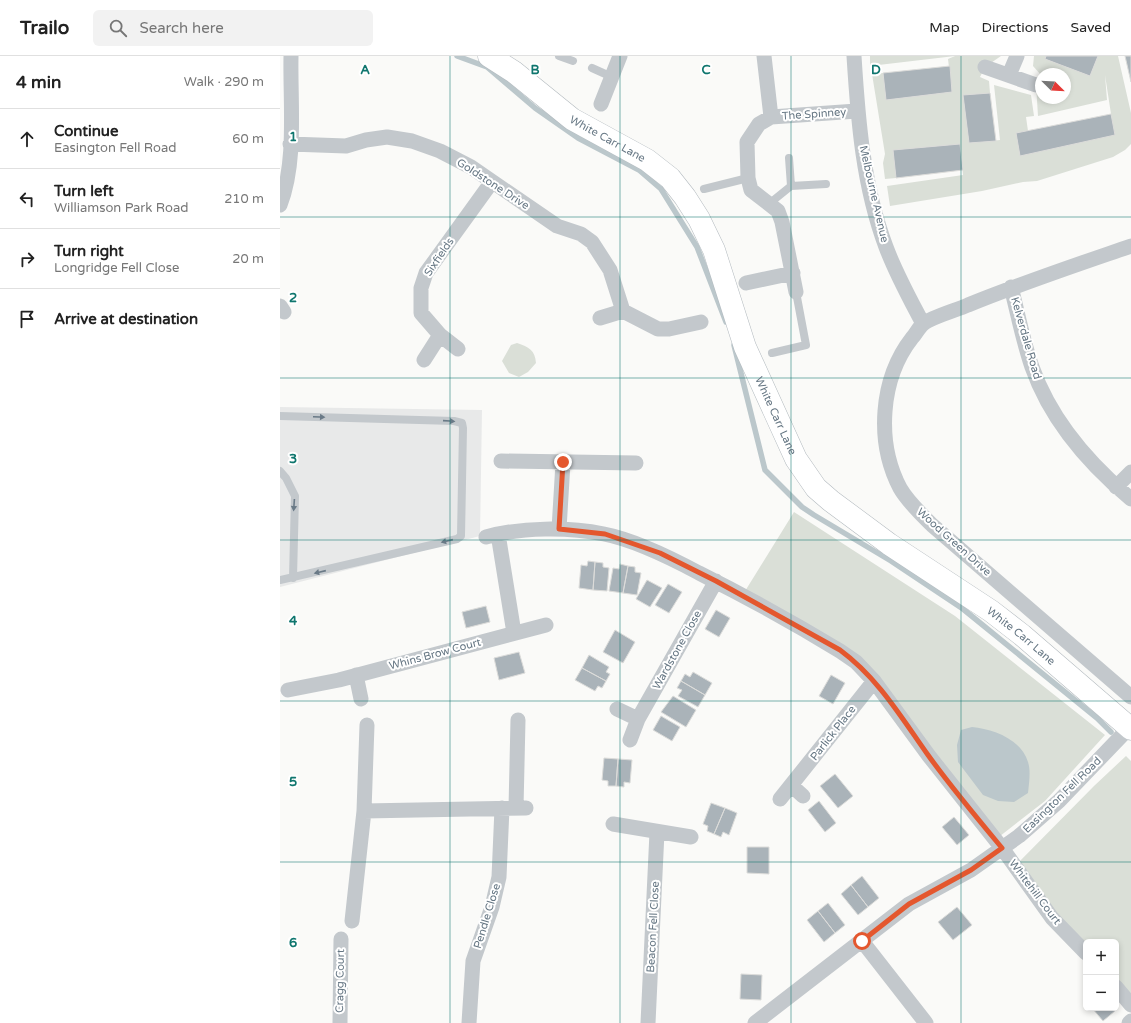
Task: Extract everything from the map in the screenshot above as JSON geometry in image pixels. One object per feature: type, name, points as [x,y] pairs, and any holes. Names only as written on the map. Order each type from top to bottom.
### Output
[{"type":"street","points":[[280,206],[285,192],[290,144],[286,99],[291,56]]},
{"type":"street","name":"White Carr Lane","points":[[489,56],[514,72],[572,119],[647,160],[670,178],[685,197],[699,219],[714,250],[745,347],[796,459],[816,488],[889,544],[991,610],[1130,728]]},
{"type":"street","points":[[601,104],[620,56]]},
{"type":"street","name":"The Spinney","points":[[764,56],[771,117]]},
{"type":"street","name":"Melbourne Avenue","points":[[854,56],[857,111],[864,163],[886,247],[923,324]]},
{"type":"street","points":[[1009,75],[1017,56]]},
{"type":"street","points":[[985,67],[1035,86]]},
{"type":"street","name":"The Spinney","points":[[796,292],[782,222],[778,211],[751,190],[748,178],[748,142],[759,124],[771,117],[857,111]]},
{"type":"street","name":"Goldstone Drive","points":[[290,144],[346,146],[366,140],[387,137],[412,141],[440,151],[471,167],[491,183],[557,226],[581,234],[592,242],[610,270],[623,311]]},
{"type":"street","name":"Sixfields","points":[[458,349],[440,335],[421,313],[421,288],[426,273],[491,183]]},
{"type":"street","points":[[923,324],[1011,287],[1131,246]]},
{"type":"street","points":[[746,284],[793,273]]},
{"type":"street","name":"Kelverdale Road","points":[[1011,287],[1032,367],[1049,406],[1070,437],[1116,487],[1131,499]]},
{"type":"street","points":[[600,318],[623,311],[658,329],[669,329],[701,322]]},
{"type":"street","name":"Wood Green Drive","points":[[923,324],[900,356],[889,383],[887,396],[885,422],[886,444],[891,465],[901,488],[916,509],[932,525],[1131,697]]},
{"type":"street","points":[[424,360],[440,335]]},
{"type":"street","points":[[501,461],[636,464]]},
{"type":"street","points":[[559,529],[563,462]]},
{"type":"street","points":[[1116,487],[1131,472]]},
{"type":"street","name":"Whitehill Court","points":[[514,633],[492,535],[559,529],[605,534],[660,553],[716,581],[840,650],[856,662],[874,681],[931,760],[1002,848],[1052,918],[1083,950]]},
{"type":"street","name":"Wardstone Close","points":[[630,740],[638,719],[716,581]]},
{"type":"street","name":"Whins Brow Court","points":[[288,690],[339,680],[546,625]]},
{"type":"street","points":[[356,675],[361,700]]},
{"type":"street","name":"Parlick Place","points":[[780,799],[792,786],[874,681]]},
{"type":"street","points":[[617,709],[638,719]]},
{"type":"street","name":"Pendle Close","points":[[469,1023],[473,961],[492,907],[515,808],[518,720]]},
{"type":"street","points":[[352,921],[364,810],[367,725]]},
{"type":"street","name":"Easington Fell Road","points":[[754,1023],[909,904],[971,870],[1041,818],[1130,728]]},
{"type":"street","points":[[792,786],[804,796]]},
{"type":"street","points":[[364,810],[515,808]]},
{"type":"street","points":[[613,824],[691,837]]},
{"type":"street","name":"Beacon Fell Close","points":[[648,1023],[657,832]]},
{"type":"street","name":"Cragg Court","points":[[340,1023],[341,939]]},
{"type":"street","points":[[862,941],[926,1023]]},
{"type":"street","points":[[1119,990],[1131,1004]]},
{"type":"lane","points":[[560,56],[573,61]]},
{"type":"lane","points":[[592,68],[612,77]]},
{"type":"lane","points":[[789,158],[790,186]]},
{"type":"lane","points":[[704,189],[748,178]]},
{"type":"lane","points":[[770,204],[790,186],[826,184]]},
{"type":"lane","points":[[772,353],[806,345],[796,292]]},
{"type":"lane","points":[[280,416],[454,421],[462,423],[463,428],[461,536],[457,539],[280,580]]},
{"type":"lane","points":[[280,471],[286,478],[295,496],[293,578]]},
{"type":"shaded area","points":[[870,56],[955,56],[870,66]]},
{"type":"shaded area","points":[[955,56],[1001,56],[985,67],[980,77],[989,81],[990,93],[963,95],[969,143],[1000,140],[994,85],[1031,95],[1034,116],[1026,117],[1028,131],[1016,133],[1020,156],[1111,114],[1105,75],[1107,100],[1038,116],[1037,104],[1071,104],[1071,69],[1090,76],[1098,56],[1118,56],[1131,113],[1131,144],[1125,150],[1113,157],[1037,181],[1023,182],[982,191],[890,206],[887,186],[963,175],[960,144],[893,150],[896,178],[885,179],[883,163],[885,154],[872,74],[883,73],[886,100],[952,92],[948,59]]},
{"type":"shaded area","points":[[1034,56],[1046,56],[1045,59],[1069,68],[1035,68],[1033,66]]},
{"type":"shaded area","points":[[517,343],[525,346],[533,352],[536,363],[528,372],[519,377],[509,373],[502,361],[511,345]]},
{"type":"shaded area","points":[[280,407],[482,410],[480,536],[280,587]]},
{"type":"shaded area","points":[[794,512],[955,616],[1105,735],[1045,801],[995,840],[874,681],[742,596]]},
{"type":"shaded area","points":[[972,727],[997,733],[1013,741],[1019,747],[1029,766],[1030,777],[1028,793],[1014,802],[998,801],[983,795],[958,762],[957,745],[961,730]]},
{"type":"shaded area","points":[[1126,756],[1131,761],[1131,1004],[1119,990],[1119,939],[1083,939],[1083,947],[1015,866],[1094,786]]},
{"type":"building","points":[[1046,56],[1098,56],[1090,76],[1045,59]]},
{"type":"building","points":[[1125,56],[1131,56],[1131,82]]},
{"type":"building","points":[[950,66],[952,92],[886,100],[883,73]]},
{"type":"building","points":[[990,93],[996,141],[969,143],[963,95]]},
{"type":"building","points":[[1111,114],[1115,135],[1020,156],[1016,133]]},
{"type":"building","points":[[960,144],[963,170],[896,178],[893,150]]},
{"type":"building","points":[[588,561],[595,562],[593,590],[579,588],[581,565],[587,566]]},
{"type":"building","points":[[595,562],[603,563],[603,567],[609,568],[607,591],[593,590]]},
{"type":"building","points":[[620,564],[628,566],[623,593],[609,591],[613,568],[619,569]]},
{"type":"building","points":[[628,566],[635,567],[635,572],[641,573],[637,595],[623,593]]},
{"type":"building","points":[[647,580],[662,588],[650,607],[636,599]]},
{"type":"building","points":[[668,584],[682,592],[669,613],[655,605]]},
{"type":"building","points":[[486,606],[490,622],[466,628],[462,612]]},
{"type":"building","points":[[716,610],[730,618],[719,637],[705,629]]},
{"type":"building","points":[[615,630],[635,642],[623,663],[603,652]]},
{"type":"building","points":[[519,652],[525,673],[499,680],[494,658]]},
{"type":"building","points":[[589,655],[609,667],[606,672],[610,674],[606,681],[582,668]]},
{"type":"building","points":[[582,668],[606,681],[602,688],[598,686],[595,691],[575,680]]},
{"type":"building","points":[[693,672],[712,683],[705,695],[681,681],[685,674],[690,677]]},
{"type":"building","points":[[831,675],[845,683],[833,704],[819,696]]},
{"type":"building","points":[[681,681],[705,695],[698,707],[678,696],[682,690],[677,688]]},
{"type":"building","points":[[673,696],[696,710],[686,727],[661,712]]},
{"type":"building","points":[[661,716],[680,727],[672,741],[653,730]]},
{"type":"building","points":[[604,758],[618,759],[616,786],[608,786],[608,781],[602,780]]},
{"type":"building","points":[[618,759],[632,760],[630,783],[624,782],[624,787],[616,786]]},
{"type":"building","points":[[835,774],[853,796],[838,808],[820,786]]},
{"type":"building","points":[[819,801],[836,823],[825,832],[808,810]]},
{"type":"building","points":[[711,803],[725,808],[714,834],[707,831],[708,826],[703,824]]},
{"type":"building","points":[[725,808],[737,813],[729,835],[723,832],[721,837],[714,834]]},
{"type":"building","points":[[954,817],[969,835],[957,845],[942,827]]},
{"type":"building","points":[[747,847],[769,847],[769,874],[747,873]]},
{"type":"building","points":[[862,876],[879,898],[868,907],[851,885]]},
{"type":"building","points":[[851,885],[868,907],[858,915],[841,894]]},
{"type":"building","points":[[828,903],[845,925],[835,933],[818,911]]},
{"type":"building","points":[[957,907],[972,925],[953,940],[938,922]]},
{"type":"building","points":[[818,911],[835,933],[824,942],[807,920]]},
{"type":"building","points":[[741,974],[762,975],[761,1000],[740,999]]},
{"type":"building","points":[[1095,1011],[1115,1011],[1103,1021]]},
{"type":"waterway","points":[[457,56],[487,67],[535,108],[578,138],[639,170],[661,189],[697,247],[726,322]]},
{"type":"waterway","points":[[734,345],[765,470],[802,507],[891,561],[963,609],[1097,718],[1111,732]]},
{"type":"route","points":[[563,462],[559,529],[605,534],[660,553],[716,581],[840,650],[856,662],[874,681],[929,756],[1002,848],[971,870],[941,885],[909,904],[862,941]]}]
